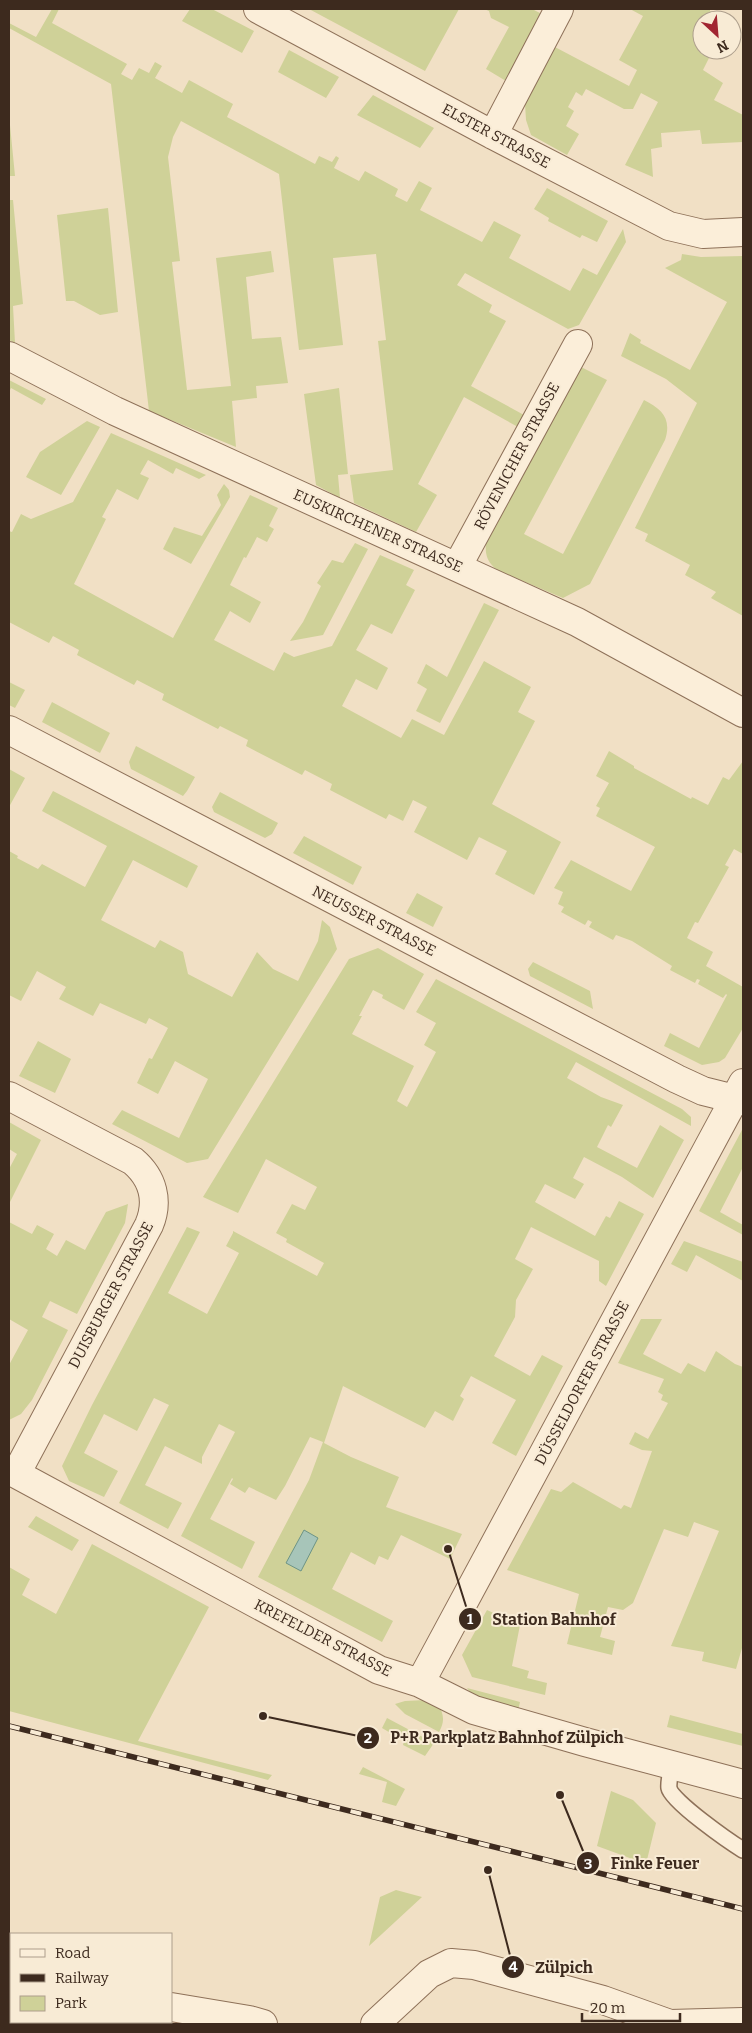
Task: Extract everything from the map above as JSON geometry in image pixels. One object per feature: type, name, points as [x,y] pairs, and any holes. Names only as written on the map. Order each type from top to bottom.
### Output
[{"type":"street","name":"ELSTER STRASSE","points":[[258,9],[493,135],[669,226],[703,234],[743,232]]},
{"type":"street","points":[[493,135],[559,9]]},
{"type":"street","name":"RÖVENICHER STRASSE","points":[[457,567],[578,344]]},
{"type":"street","name":"EUSKIRCHENER STRASSE","points":[[9,356],[115,411],[577,622],[743,713]]},
{"type":"street","name":"NEUSSER STRASSE","points":[[9,730],[677,1079],[702,1091],[740,1094]]},
{"type":"street","name":"DÜSSELDORFER STRASSE","points":[[420,1683],[740,1094]]},
{"type":"street","name":"DUISBURGER STRASSE","points":[[9,1096],[133,1161],[147,1176],[154,1194],[155,1206],[149,1225],[12,1472]]},
{"type":"street","name":"KREFELDER STRASSE","points":[[12,1472],[379,1670],[420,1683],[474,1710],[743,1784]]},
{"type":"street","points":[[375,2024],[429,1974],[451,1963],[474,1965],[603,2000],[670,2024],[743,2022]]},
{"type":"street","points":[[172,2007],[223,2015],[263,2024]]},
{"type":"lane","points":[[672,1765],[669,1789],[672,1795],[681,1805],[743,1850]]},
{"type":"green space","points":[[52,9],[59,9],[52,23],[127,64],[121,74],[132,80],[139,68],[149,73],[155,62],[162,66],[155,78],[182,93],[189,80],[233,104],[227,117],[315,164],[319,156],[332,162],[336,156],[339,158],[334,168],[359,181],[365,171],[398,189],[395,196],[407,202],[419,181],[432,188],[420,210],[482,242],[494,221],[521,235],[509,258],[570,291],[583,268],[597,275],[623,229],[626,242],[579,325],[568,329],[465,273],[457,285],[492,305],[489,312],[506,321],[471,386],[524,415],[518,427],[464,397],[418,484],[437,495],[416,532],[354,503],[350,475],[393,470],[378,341],[386,340],[376,254],[333,258],[343,345],[299,350],[279,174],[181,121],[173,137],[168,157],[180,261],[172,262],[187,390],[231,386],[216,258],[271,251],[274,272],[246,277],[252,339],[281,337],[288,383],[256,386],[257,398],[232,401],[236,447],[149,411],[111,84],[9,28],[9,23],[36,37]]},
{"type":"green space","points":[[190,9],[212,9],[254,31],[242,53],[182,21]]},
{"type":"green space","points":[[309,9],[459,9],[425,71]]},
{"type":"green space","points":[[484,9],[532,9],[542,14],[506,81],[486,69],[509,27],[491,18],[489,11]]},
{"type":"green space","points":[[630,9],[710,9],[692,10],[692,60],[708,60],[703,70],[723,83],[714,100],[743,115],[743,142],[702,144],[700,130],[661,133],[662,147],[651,149],[653,177],[625,165],[658,102],[641,93],[633,109],[624,109],[586,89],[582,96],[576,92],[568,107],[574,111],[566,126],[579,134],[567,155],[531,135],[526,120],[525,104],[553,46],[629,86],[637,70],[619,60],[643,16]]},
{"type":"green space","points":[[289,50],[339,77],[326,98],[278,72]]},
{"type":"green space","points":[[373,95],[434,128],[420,148],[357,115]]},
{"type":"green space","points":[[9,115],[15,176],[9,176]]},
{"type":"green space","points":[[547,188],[608,221],[597,242],[582,235],[580,238],[548,221],[549,218],[534,209]]},
{"type":"green space","points":[[9,200],[13,200],[23,304],[13,306],[15,343],[9,340]]},
{"type":"green space","points":[[108,208],[118,312],[100,315],[74,301],[66,301],[57,215]]},
{"type":"green space","points":[[682,254],[701,257],[743,256],[743,616],[711,598],[716,592],[685,575],[690,565],[645,541],[648,534],[635,528],[697,403],[666,379],[621,356],[630,333],[641,340],[640,343],[690,370],[727,302],[665,268],[681,260]]},
{"type":"green space","points":[[579,366],[607,380],[524,534],[563,554],[644,400],[656,407],[664,416],[667,433],[590,584],[563,598],[497,570],[487,557],[486,540]]},
{"type":"green space","points":[[9,380],[46,399],[42,405],[11,388],[9,392]]},
{"type":"green space","points":[[339,388],[348,474],[338,475],[340,498],[316,485],[304,394]]},
{"type":"green space","points":[[87,421],[100,427],[61,495],[26,477],[40,452]]},
{"type":"green space","points":[[111,433],[206,475],[199,479],[176,468],[173,474],[148,460],[140,474],[149,478],[138,500],[117,489],[102,517],[106,519],[74,584],[173,638],[250,495],[278,508],[269,526],[274,529],[267,542],[257,537],[246,558],[244,557],[230,585],[261,602],[250,623],[230,611],[214,640],[274,671],[284,652],[294,657],[332,646],[380,555],[414,570],[406,585],[415,590],[392,634],[371,624],[356,650],[388,668],[377,690],[356,679],[342,706],[401,738],[412,719],[444,735],[484,661],[531,687],[518,712],[535,721],[492,804],[561,842],[534,895],[495,874],[507,851],[479,837],[467,860],[414,832],[427,807],[413,800],[403,821],[389,814],[386,819],[330,790],[332,784],[305,770],[302,775],[246,746],[248,740],[220,726],[218,729],[162,700],[164,694],[137,680],[134,685],[77,655],[79,650],[53,636],[49,643],[9,622],[9,531],[12,532],[21,514],[31,519],[73,502]]},
{"type":"green space","points":[[224,484],[229,490],[230,497],[191,564],[163,549],[174,527],[202,536],[221,505],[217,495]]},
{"type":"green space","points":[[355,543],[368,549],[323,635],[290,641],[303,622],[321,586],[317,583],[332,560],[343,563]]},
{"type":"green space","points":[[484,603],[499,610],[440,723],[416,711],[427,689],[417,683],[426,664],[447,677]]},
{"type":"green space","points":[[9,682],[25,690],[15,708],[9,705]]},
{"type":"green space","points":[[52,702],[110,733],[100,753],[42,722]]},
{"type":"green space","points":[[136,746],[195,777],[183,796],[131,769],[129,762]]},
{"type":"green space","points":[[609,751],[634,766],[634,768],[691,799],[692,797],[708,805],[723,777],[729,780],[743,761],[743,854],[734,849],[725,865],[729,867],[698,923],[695,922],[687,938],[713,952],[706,966],[743,987],[743,1028],[725,1058],[719,1062],[702,1065],[664,1046],[670,1033],[699,1048],[726,994],[723,998],[698,984],[700,980],[697,979],[695,983],[670,970],[672,966],[632,941],[616,935],[613,940],[589,927],[592,922],[588,920],[585,925],[561,912],[564,907],[558,904],[563,892],[554,888],[571,860],[631,891],[655,847],[596,816],[600,808],[596,806],[609,783],[596,776]]},
{"type":"green space","points":[[9,769],[25,778],[9,807]]},
{"type":"green space","points":[[53,791],[198,866],[187,888],[133,860],[101,920],[155,948],[160,940],[183,952],[188,974],[232,997],[257,952],[273,969],[298,981],[318,941],[322,920],[330,927],[337,949],[208,1159],[187,1163],[112,1124],[122,1110],[179,1138],[208,1079],[175,1061],[158,1094],[137,1083],[149,1058],[152,1059],[168,1028],[149,1018],[146,1024],[100,1003],[93,1016],[59,999],[66,987],[37,971],[21,1001],[9,995],[9,851],[18,856],[17,858],[38,869],[42,864],[85,887],[107,846],[42,811]]},
{"type":"green space","points":[[220,792],[278,823],[272,834],[265,838],[214,812],[212,807]]},
{"type":"green space","points":[[304,836],[362,867],[353,885],[293,853]]},
{"type":"green space","points":[[417,893],[443,907],[433,927],[406,913]]},
{"type":"green space","points":[[378,948],[424,974],[404,1010],[382,998],[383,995],[373,990],[352,1034],[414,1066],[397,1101],[407,1107],[436,1052],[424,1045],[436,1023],[416,1012],[436,979],[682,1109],[691,1117],[691,1126],[576,1062],[567,1078],[601,1097],[623,1105],[611,1127],[608,1125],[597,1147],[637,1168],[660,1125],[684,1140],[653,1198],[622,1177],[584,1157],[573,1178],[584,1184],[575,1199],[545,1184],[535,1202],[595,1236],[606,1216],[610,1218],[619,1201],[644,1214],[606,1286],[599,1281],[599,1261],[531,1227],[515,1259],[533,1269],[516,1300],[515,1317],[494,1356],[530,1376],[542,1355],[563,1366],[516,1456],[492,1443],[516,1400],[471,1376],[460,1396],[464,1399],[453,1421],[435,1411],[425,1428],[343,1386],[324,1443],[351,1457],[399,1477],[386,1507],[462,1534],[450,1559],[401,1535],[388,1560],[379,1556],[375,1565],[351,1552],[332,1589],[393,1621],[382,1642],[258,1577],[309,1480],[323,1442],[310,1437],[276,1500],[249,1487],[245,1493],[230,1484],[232,1478],[210,1519],[255,1542],[242,1569],[181,1536],[235,1432],[219,1424],[202,1457],[202,1464],[165,1446],[145,1485],[182,1503],[168,1529],[119,1503],[169,1405],[154,1398],[137,1431],[104,1414],[84,1453],[118,1471],[104,1497],[69,1481],[62,1466],[92,1405],[187,1227],[200,1232],[168,1293],[207,1314],[239,1253],[226,1246],[233,1231],[317,1276],[324,1263],[286,1242],[287,1239],[276,1233],[292,1204],[305,1210],[317,1187],[266,1159],[238,1213],[203,1197],[349,959]]},
{"type":"green space","points":[[533,962],[590,991],[593,1009],[530,976],[528,969]]},
{"type":"green space","points":[[38,1041],[71,1059],[55,1093],[19,1076]]},
{"type":"green space","points":[[9,1122],[41,1140],[9,1204],[9,1169],[17,1154],[9,1149]]},
{"type":"green space","points":[[743,1128],[743,1167],[720,1212],[743,1225],[743,1235],[699,1211]]},
{"type":"green space","points":[[128,1204],[125,1223],[77,1314],[50,1301],[42,1317],[68,1330],[32,1400],[21,1414],[9,1420],[9,1365],[28,1330],[9,1319],[9,1222],[32,1234],[37,1225],[54,1234],[46,1249],[57,1256],[66,1240],[85,1250],[106,1212]]},
{"type":"green space","points":[[684,1241],[743,1262],[743,1281],[696,1255],[687,1272],[671,1264]]},
{"type":"green space","points":[[641,1319],[662,1319],[643,1354],[681,1374],[688,1363],[705,1372],[716,1351],[743,1367],[743,1648],[736,1669],[702,1661],[704,1652],[671,1646],[719,1531],[694,1522],[688,1537],[664,1529],[633,1603],[623,1610],[608,1607],[600,1637],[615,1641],[612,1655],[567,1644],[579,1594],[507,1570],[551,1489],[561,1492],[573,1482],[621,1509],[624,1505],[631,1508],[652,1451],[642,1450],[629,1444],[635,1432],[648,1439],[668,1403],[661,1400],[663,1395],[658,1392],[664,1379],[618,1363]]},
{"type":"green space","points":[[36,1516],[79,1540],[72,1551],[28,1527]]},
{"type":"green space","points":[[92,1544],[209,1607],[138,1741],[272,1775],[268,1780],[9,1711],[9,1567],[30,1579],[22,1595],[56,1614]]},
{"type":"green space","points":[[487,1610],[520,1625],[512,1666],[529,1671],[527,1678],[547,1683],[545,1695],[472,1677],[462,1655]]},
{"type":"green space","points":[[467,1688],[520,1702],[518,1711],[473,1696]]},
{"type":"green space","points":[[426,1700],[438,1704],[442,1711],[443,1721],[439,1732],[405,1714],[395,1704],[405,1701]]},
{"type":"green space","points":[[670,1715],[743,1734],[743,1746],[667,1727]]},
{"type":"green space","points":[[387,1718],[434,1743],[425,1756],[403,1745],[404,1741],[382,1728]]},
{"type":"green space","points":[[363,1767],[405,1789],[396,1806],[382,1802],[387,1782],[359,1774]]},
{"type":"green space","points":[[611,1791],[633,1800],[656,1823],[646,1864],[597,1846]]},
{"type":"green space","points":[[396,1890],[422,1897],[369,1946],[380,1897]]},
{"type":"shaded area","points":[[304,1530],[318,1538],[301,1571],[286,1563]]},
{"type":"railway","points":[[9,1726],[743,1909]]},
{"type":"place","name":"Station Bahnhof","points":[[448,1549]]},
{"type":"place","name":"P+R Parkplatz Bahnhof Zülpich","points":[[263,1716]]},
{"type":"place","name":"Finke Feuer","points":[[560,1795]]},
{"type":"place","name":"Zülpich","points":[[488,1870]]}]
